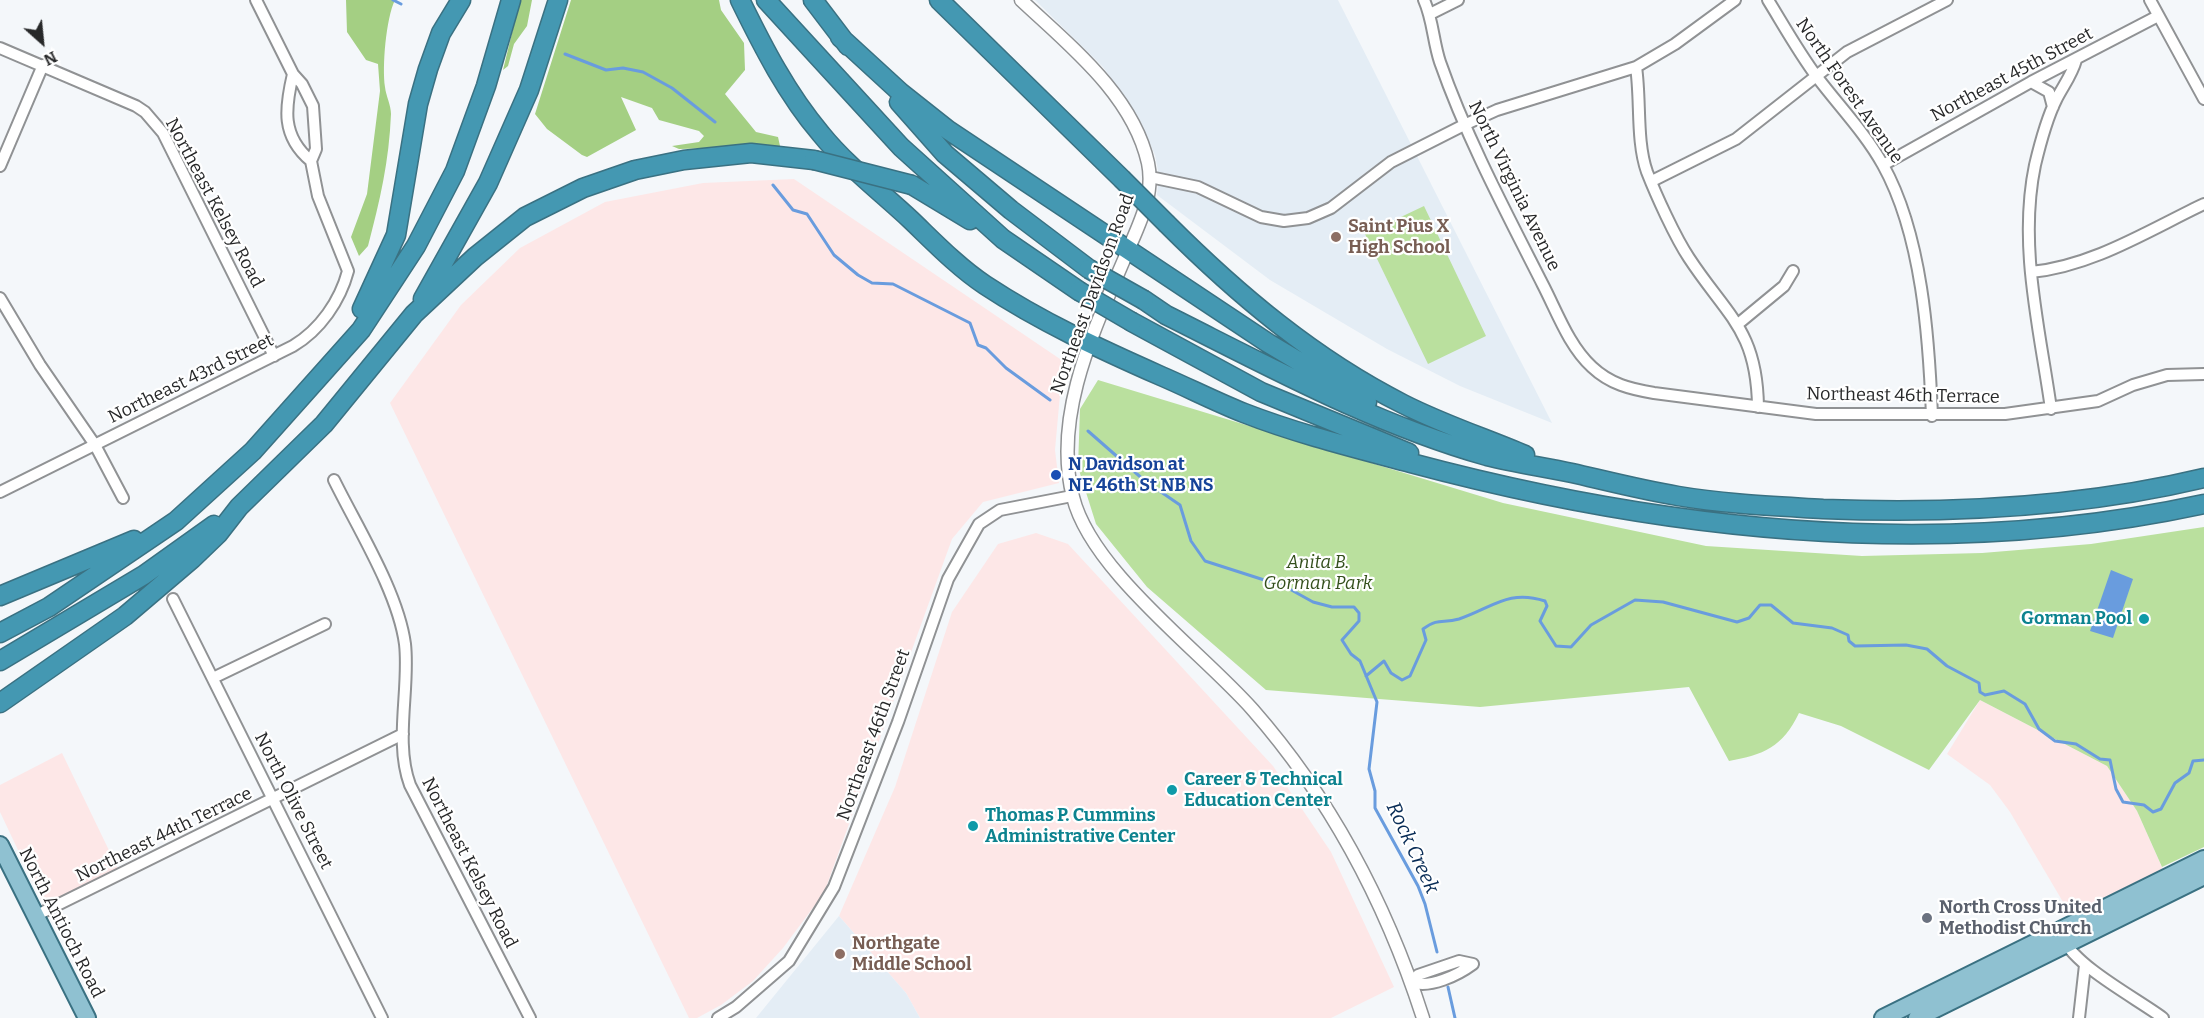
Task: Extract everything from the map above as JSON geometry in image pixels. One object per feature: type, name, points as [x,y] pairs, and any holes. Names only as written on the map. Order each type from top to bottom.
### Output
[{"type":"highway","points":[[328,368],[369,297],[396,235],[418,104],[441,33],[461,0]]},
{"type":"highway","points":[[0,633],[49,607],[176,520],[253,451],[361,330],[410,256],[455,171],[486,86],[511,0]]},
{"type":"highway","points":[[414,314],[488,183],[529,90],[558,0]]},
{"type":"highway","points":[[740,0],[790,93],[823,137],[981,282],[1034,315],[1090,344],[1244,413],[1337,443],[1460,476],[1608,508],[1764,529],[1890,535],[1978,534],[2136,519],[2204,504]]},
{"type":"highway","points":[[766,0],[901,147],[1003,239]]},
{"type":"highway","points":[[813,0],[840,37],[945,154],[1011,210],[1089,269],[1166,315],[1336,400],[1403,427],[1487,456],[1680,496],[1781,507],[1872,511],[1965,510],[2045,505],[2136,492],[2204,478]]},
{"type":"highway","points":[[939,0],[1167,224],[1244,297],[1281,326],[1360,379],[1414,409],[1566,472]]},
{"type":"highway","points":[[840,37],[900,92],[948,130],[1127,251],[1268,343],[1376,407],[1403,427]]},
{"type":"highway","points":[[0,703],[152,594],[218,534],[239,507],[324,424],[414,314],[475,257],[525,217],[583,188],[636,170],[684,160],[751,153],[813,160],[912,185],[1003,239],[1079,291],[1261,392],[1460,476]]},
{"type":"highway","points":[[0,661],[144,575],[239,507]]},
{"type":"highway","points":[[0,596],[176,520]]},
{"type":"main road","name":"North Antioch Road","points":[[0,844],[87,1018]]},
{"type":"main road","points":[[1917,1018],[2204,859]]},
{"type":"main road","points":[[1883,1018],[2204,876]]},
{"type":"street","points":[[256,0],[293,74],[302,84],[313,106],[316,149],[311,161],[301,153],[291,132],[285,108],[293,74]]},
{"type":"street","name":"Northeast Davidson Road","points":[[1021,0],[1082,57],[1120,103],[1148,162],[1149,194],[1141,220],[1077,381],[1071,408],[1068,445],[1072,496],[1099,550],[1120,576],[1251,708],[1305,776],[1355,855],[1412,982],[1423,1018]]},
{"type":"street","name":"North Virginia Avenue","points":[[1424,0],[1430,14],[1439,59],[1464,125],[1573,343],[1600,374]]},
{"type":"street","points":[[1430,14],[1458,0]]},
{"type":"street","points":[[1149,177],[1198,187],[1261,217],[1296,220],[1326,211],[1391,162],[1464,125],[1497,110],[1636,67],[1675,44],[1735,0]]},
{"type":"street","name":"North Forest Avenue","points":[[1768,0],[1815,74],[1883,165],[1899,201],[1919,283],[1930,352],[1932,416]]},
{"type":"street","points":[[1652,181],[1736,139],[1759,123],[1815,74],[1866,40],[1947,0]]},
{"type":"street","points":[[2150,0],[2204,99]]},
{"type":"street","name":"Northeast 45th Street","points":[[1883,165],[2031,82],[2158,16]]},
{"type":"street","name":"Northeast Kelsey Road","points":[[0,48],[136,106],[152,120],[163,134],[274,356]]},
{"type":"street","points":[[2051,410],[2031,272],[2029,246],[2031,194],[2038,156],[2053,107],[2073,74],[2076,60]]},
{"type":"street","points":[[0,166],[42,65]]},
{"type":"street","points":[[1636,67],[1641,98],[1640,129],[1647,171],[1687,256],[1738,324],[1751,348],[1756,365],[1758,407]]},
{"type":"street","points":[[2031,82],[2049,92],[2053,107]]},
{"type":"street","name":"Northeast 43rd Street","points":[[0,492],[304,339],[334,304],[348,271],[343,253],[318,196],[311,161]]},
{"type":"street","points":[[2031,272],[2058,269],[2085,261],[2204,204]]},
{"type":"street","points":[[1738,324],[1784,286],[1793,271]]},
{"type":"street","points":[[0,298],[40,365],[95,445],[123,498]]},
{"type":"street","name":"Northeast 46th Terrace","points":[[1600,374],[1627,389],[1758,407],[1816,414],[1932,416],[2051,410],[2098,401],[2133,385],[2167,375],[2204,374]]},
{"type":"street","name":"Northeast Kelsey Road","points":[[334,480],[389,591],[402,629],[405,646],[403,734],[405,766],[410,785],[530,1018]]},
{"type":"street","name":"Northeast 46th Street","points":[[718,1018],[736,1007],[789,961],[834,887],[898,722],[948,579],[979,524],[1000,510],[1072,496]]},
{"type":"street","name":"North Olive Street","points":[[173,599],[382,1018]]},
{"type":"street","points":[[213,678],[325,624]]},
{"type":"street","name":"Northeast 44th Terrace","points":[[35,916],[274,800],[403,734]]},
{"type":"street","points":[[2063,938],[2085,965],[2163,1018]]},
{"type":"street","points":[[1459,961],[1473,964],[1461,972],[1421,986],[1412,982],[1418,975],[1459,961]]},
{"type":"street","points":[[2079,1018],[2085,965]]},
{"type":"shaded area","name":"Saint Pius X High School","points":[[1035,0],[1338,0],[1552,423],[1460,386],[1387,349],[1270,280],[1157,195],[1159,176],[1155,155],[1140,121],[1103,67]]},
{"type":"shaded area","points":[[794,179],[1063,361],[1055,450],[1059,483],[983,502],[952,539],[824,893],[783,948],[753,981],[721,1005],[697,1018],[689,1018],[390,403],[461,305],[520,248],[605,202],[703,183]]},
{"type":"shaded area","points":[[1036,533],[1068,544],[1273,766],[1331,852],[1394,987],[1331,1018],[920,1018],[906,993],[839,916],[895,787],[952,612],[998,544]]},
{"type":"shaded area","points":[[1980,700],[2107,766],[2137,811],[2165,874],[2073,919],[2010,812],[1990,785],[1947,754]]},
{"type":"shaded area","points":[[62,753],[118,869],[44,905],[0,812],[0,785]]},
{"type":"shaded area","name":"Northgate Middle School","points":[[839,916],[906,993],[920,1018],[756,1018]]},
{"type":"green space","points":[[346,0],[395,0],[389,18],[384,55],[385,87],[391,114],[386,165],[368,246],[359,256],[351,237],[367,194],[380,91],[378,64],[366,60],[347,32]]},
{"type":"green space","points":[[520,0],[532,0],[527,26],[514,44],[508,66],[503,70]]},
{"type":"green space","points":[[571,0],[719,0],[721,10],[744,43],[745,70],[725,94],[756,132],[778,137],[780,146],[679,149],[672,146],[699,142],[704,136],[699,131],[659,120],[652,108],[621,97],[636,130],[587,157],[582,155],[547,129],[535,114]]},
{"type":"green space","points":[[1424,206],[1486,336],[1428,364],[1365,234]]},
{"type":"green space","name":"Anita B. Gorman Park","points":[[1098,380],[1503,503],[1706,546],[1862,556],[1982,553],[2091,544],[2204,527],[2204,847],[2162,867],[2137,811],[2107,766],[1980,700],[1929,770],[1841,726],[1799,713],[1786,734],[1771,748],[1752,756],[1729,761],[1689,687],[1480,707],[1266,690],[1147,587],[1096,524],[1078,467],[1080,409]]},
{"type":"water","points":[[2111,570],[2133,579],[2113,638],[2090,631]]},
{"type":"waterway","name":"Rock Creek","points":[[393,0],[401,4]]},
{"type":"waterway","name":"Rock Creek","points":[[565,54],[606,70],[623,68],[643,72],[672,88],[715,122]]},
{"type":"waterway","name":"Rock Creek","points":[[773,185],[793,210],[807,214],[834,255],[858,275],[872,283],[893,284],[970,323],[978,345],[986,348],[1006,368],[1050,400]]},
{"type":"waterway","name":"Rock Creek","points":[[1088,431],[1145,481],[1180,505],[1191,541],[1205,561],[1286,587],[1313,602],[1332,607],[1354,607],[1359,613],[1359,621],[1342,640],[1351,654],[1360,661],[1377,702],[1369,769],[1375,791],[1375,808],[1418,886],[1437,952]]},
{"type":"waterway","points":[[1366,676],[1384,661],[1391,673],[1402,680],[1410,676],[1426,640],[1423,629],[1437,622],[1471,615],[1500,601],[1521,597],[1545,601],[1547,606],[1540,621],[1556,646],[1571,647],[1591,625],[1635,600],[1663,602],[1737,622],[1749,618],[1760,605],[1771,605],[1793,623],[1832,628],[1848,635],[1849,641],[1855,646],[1906,645],[1927,649],[1947,666],[1979,683],[1980,692],[1985,695],[2004,691],[2025,704],[2039,729],[2055,741],[2076,744],[2100,759],[2110,760],[2116,789],[2123,802],[2144,805],[2153,812],[2161,809],[2175,783],[2189,773],[2193,761],[2204,760]]},
{"type":"waterway","name":"Rock Creek","points":[[1448,987],[1455,1018]]},
{"type":"place","name":"Saint Pius X High School","points":[[1336,237]]},
{"type":"place","name":"N Davidson at NE 46th St NB NS","points":[[1056,475]]},
{"type":"place","name":"Gorman Pool","points":[[2144,619]]},
{"type":"place","name":"Career & Technical Education Center","points":[[1172,790]]},
{"type":"place","name":"Thomas P. Cummins Administrative Center","points":[[973,826]]},
{"type":"place","name":"North Cross United Methodist Church","points":[[1927,918]]},
{"type":"place","name":"Northgate Middle School","points":[[840,954]]}]
